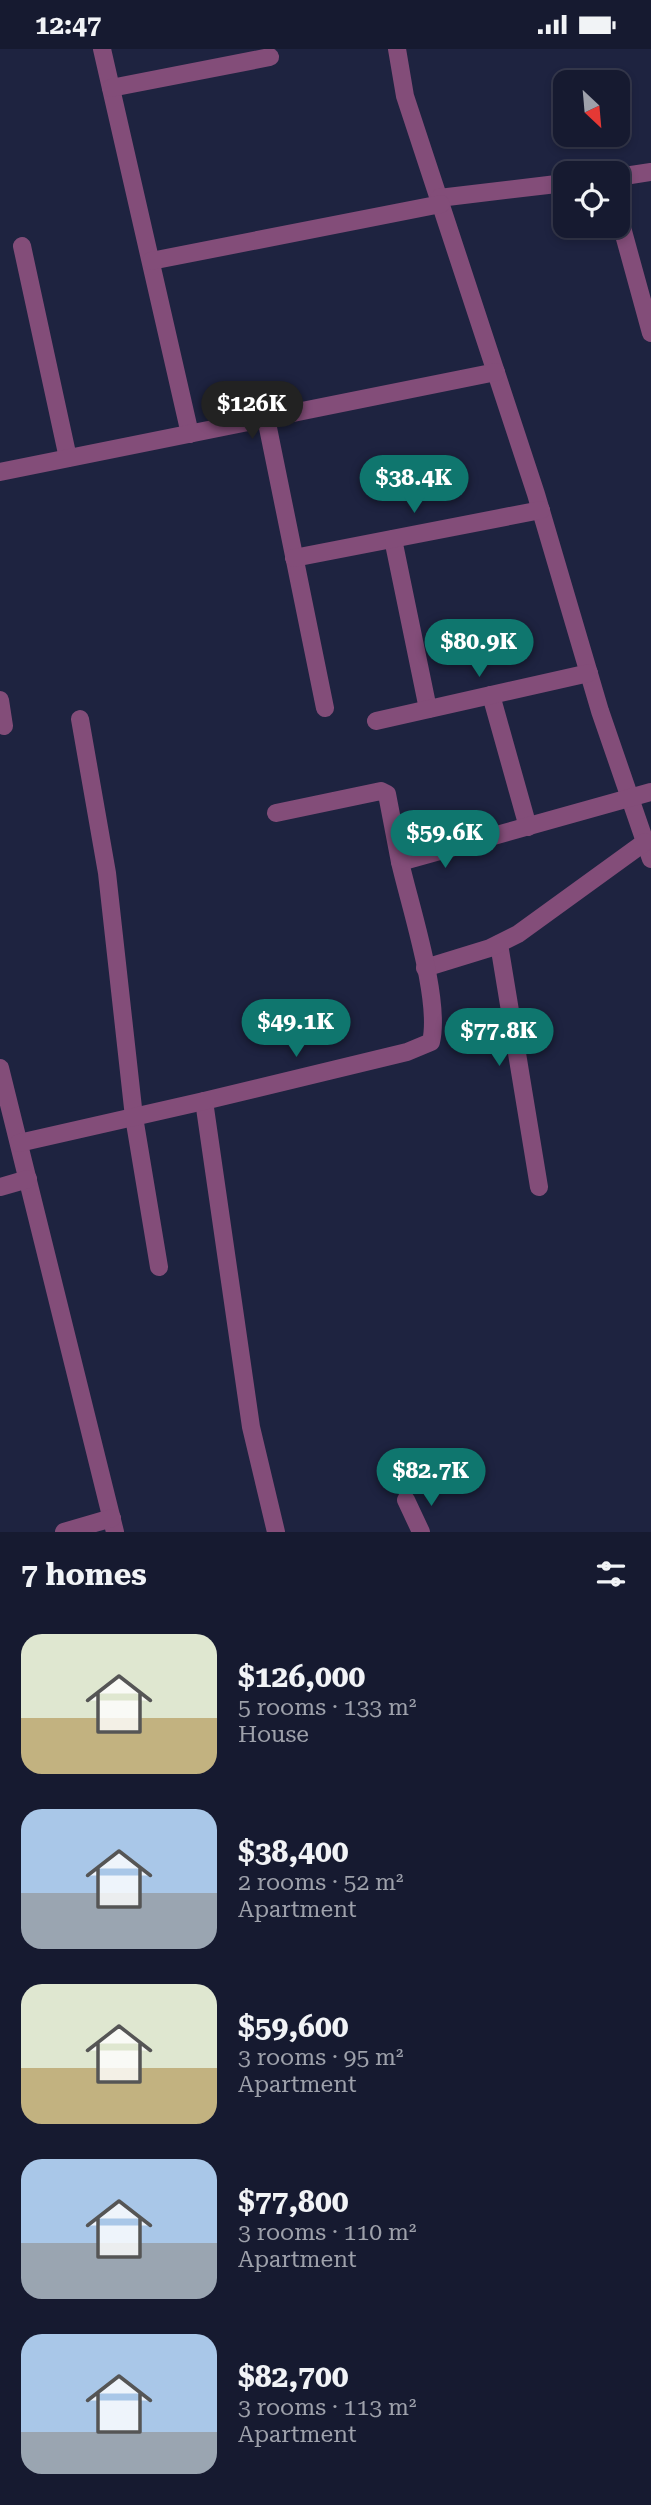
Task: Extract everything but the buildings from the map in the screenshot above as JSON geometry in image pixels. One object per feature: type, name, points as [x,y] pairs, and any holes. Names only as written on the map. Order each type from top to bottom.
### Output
[{"type":"street","points":[[102,49],[190,434]]},
{"type":"street","points":[[397,49],[405,96],[541,510],[589,673],[651,859]]},
{"type":"street","points":[[111,88],[270,57]]},
{"type":"street","points":[[630,175],[651,172]]},
{"type":"street","points":[[151,261],[440,201],[553,185]]},
{"type":"street","points":[[625,238],[651,333]]},
{"type":"street","points":[[22,246],[68,458]]},
{"type":"street","points":[[0,472],[496,372]]},
{"type":"street","points":[[266,418],[325,708]]},
{"type":"street","points":[[295,558],[541,510]]},
{"type":"street","points":[[393,539],[428,709]]},
{"type":"street","points":[[376,721],[589,673]]},
{"type":"street","points":[[491,695],[528,827]]},
{"type":"street","points":[[0,700],[4,726]]},
{"type":"street","points":[[80,719],[107,873],[134,1117],[159,1267]]},
{"type":"street","points":[[19,1143],[407,1052],[431,1042],[434,1031],[429,985],[387,794],[380,791],[276,813]]},
{"type":"street","points":[[400,862],[651,792]]},
{"type":"street","points":[[425,968],[499,944],[518,934],[645,842]]},
{"type":"street","points":[[499,944],[539,1187]]},
{"type":"street","points":[[0,1068],[114,1525],[64,1532]]},
{"type":"street","points":[[204,1101],[251,1427],[276,1532]]},
{"type":"street","points":[[0,1187],[28,1179]]},
{"type":"street","points":[[406,1500],[421,1532]]}]
